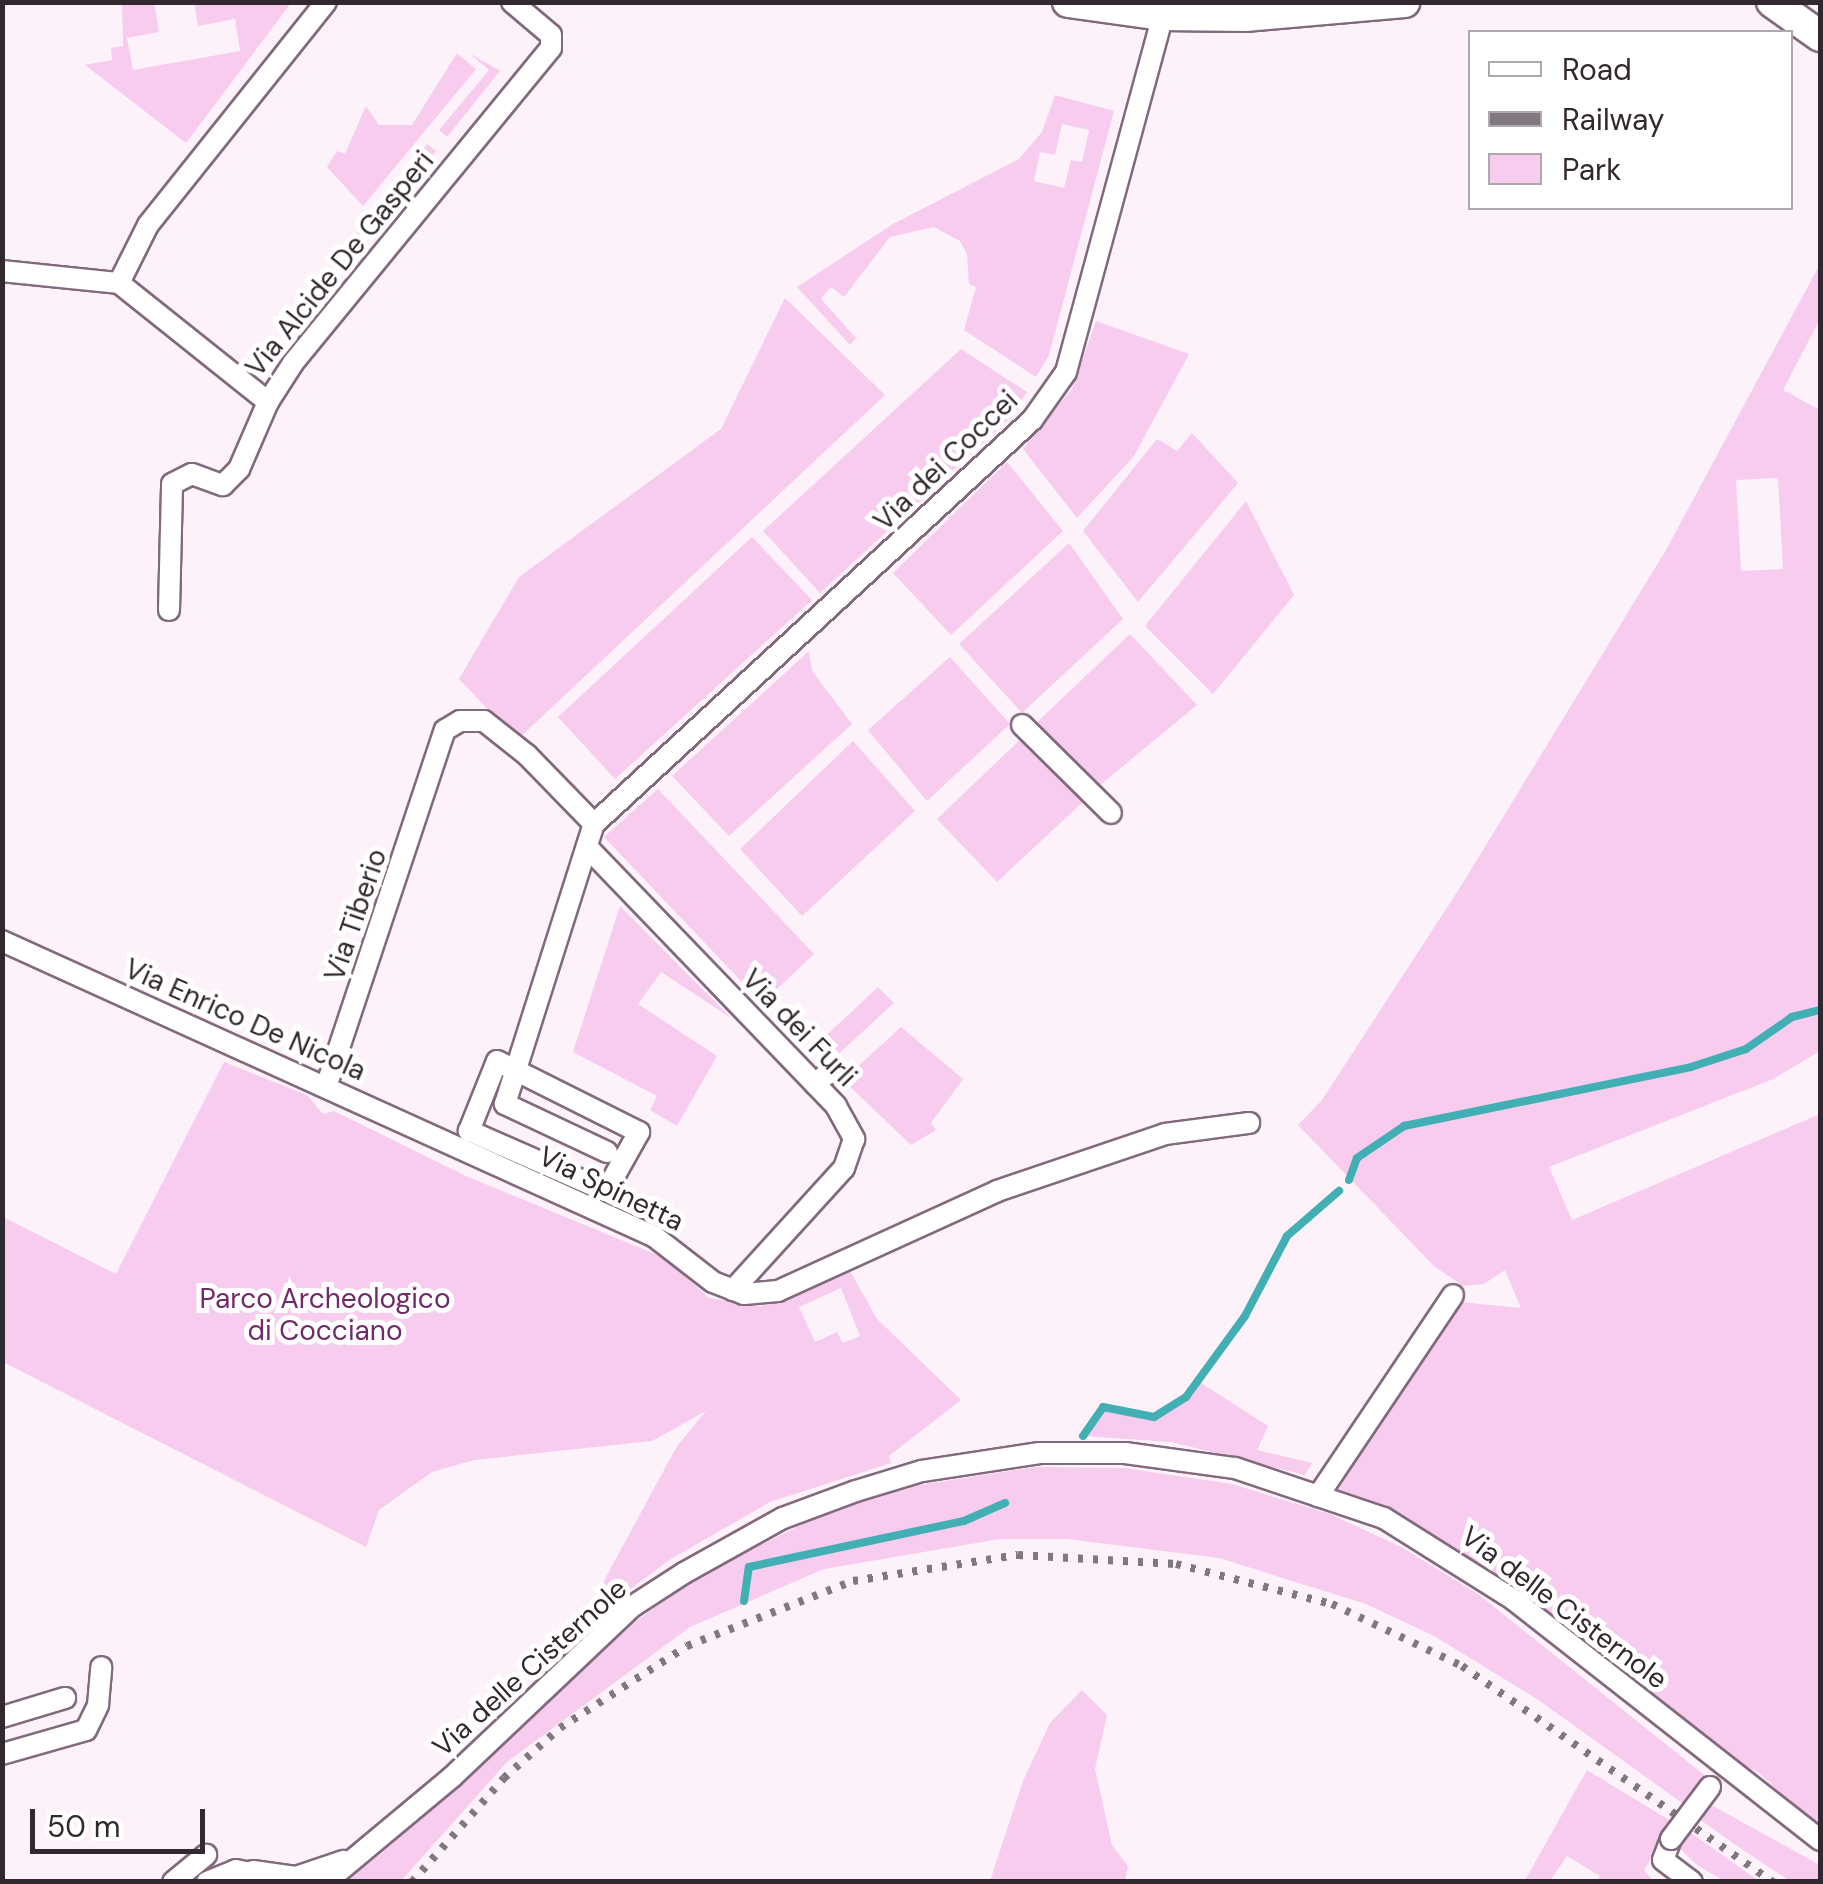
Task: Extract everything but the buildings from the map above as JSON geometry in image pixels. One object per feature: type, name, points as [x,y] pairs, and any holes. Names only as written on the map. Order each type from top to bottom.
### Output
[{"type":"street","points":[[2,271],[119,283],[148,225],[326,2]]},
{"type":"street","name":"Via Alcide De Gasperi","points":[[119,283],[268,402],[293,362],[539,62],[551,35],[512,2]]},
{"type":"street","points":[[1068,2],[1163,15],[1277,15],[1404,2]]},
{"type":"street","points":[[1772,2],[1820,36]]},
{"type":"street","name":"Via dei Coccei","points":[[594,824],[1007,446],[1066,372],[1163,15]]},
{"type":"street","points":[[169,610],[172,484],[192,474],[223,485],[238,469],[268,402]]},
{"type":"street","name":"Via Tiberio","points":[[326,1087],[438,761],[445,730],[460,721],[480,722],[513,744],[594,824]]},
{"type":"street","points":[[1022,725],[1111,813]]},
{"type":"street","points":[[594,824],[590,861],[504,1104],[608,1152]]},
{"type":"street","name":"Via dei Furli","points":[[590,861],[848,1121],[852,1157],[733,1290]]},
{"type":"street","name":"Via Enrico De Nicola","points":[[2,941],[464,1150]]},
{"type":"street","points":[[497,1061],[516,1070],[639,1132],[606,1191],[469,1131],[497,1061]]},
{"type":"street","points":[[815,1084],[833,1069]]},
{"type":"street","points":[[733,1290],[778,1291],[997,1191],[1165,1134],[1249,1122]]},
{"type":"street","name":"Via Spinetta","points":[[464,1150],[655,1237],[733,1290]]},
{"type":"street","points":[[1318,1496],[1453,1295]]},
{"type":"street","name":"Via delle Cisternole","points":[[326,1882],[452,1777],[633,1606],[783,1518],[922,1471],[1020,1456],[1125,1453],[1235,1468],[1384,1518],[1460,1563],[1820,1840]]},
{"type":"street","points":[[2,1754],[86,1730],[98,1705],[102,1667]]},
{"type":"street","points":[[2,1716],[66,1698]]},
{"type":"street","points":[[1692,1882],[1662,1860],[1671,1839],[1724,1768]]},
{"type":"street","points":[[174,1882],[206,1854]]},
{"type":"street","name":"Via delle Cisternole","points":[[249,1876],[296,1876],[356,1855]]},
{"type":"street","points":[[229,1882],[249,1876]]},
{"type":"street","points":[[206,1882],[249,1876],[275,1882]]},
{"type":"green space","points":[[122,3],[154,3],[159,32],[127,38],[133,70],[240,51],[235,19],[198,26],[194,3],[291,3],[186,143],[85,65],[112,60],[111,48],[123,46]]},
{"type":"green space","points":[[457,53],[476,69],[363,206],[327,167],[337,151],[345,154],[366,106],[379,125],[412,125]]},
{"type":"green space","points":[[469,53],[500,71],[447,137],[439,130],[489,70]]},
{"type":"green space","points":[[1055,95],[1114,111],[1049,355],[1036,377],[964,330],[976,287],[969,284],[967,254],[960,241],[934,227],[890,237],[844,297],[831,287],[821,299],[856,338],[850,345],[797,287],[893,224],[1019,159],[1042,132]],"holes":[[[1062,124],[1089,130],[1082,162],[1071,160],[1064,188],[1034,181],[1040,152],[1055,155]]]},
{"type":"green space","points":[[427,144],[436,151],[347,261],[359,227]]},
{"type":"green space","points":[[1820,264],[1820,319],[1783,390],[1820,410],[1820,1051],[1773,1079],[1549,1167],[1572,1220],[1820,1114],[1820,1830],[1758,1772],[1736,1763],[1645,1691],[1632,1678],[1640,1661],[1628,1652],[1611,1661],[1482,1564],[1338,1490],[1459,1302],[1521,1308],[1505,1270],[1484,1284],[1463,1286],[1434,1266],[1298,1125],[1322,1100],[1461,886],[1666,550]],"holes":[[[1778,478],[1783,569],[1741,571],[1736,480]]]},
{"type":"green space","points":[[785,298],[885,395],[517,740],[459,679],[519,577],[721,429]]},
{"type":"green space","points":[[1096,321],[1189,354],[1134,456],[1077,518],[1023,449],[1072,389]]},
{"type":"green space","points":[[961,349],[1027,392],[1011,417],[820,593],[763,531]]},
{"type":"green space","points":[[1192,433],[1238,483],[1138,602],[1083,531],[1157,439],[1177,451]]},
{"type":"green space","points":[[1007,462],[1063,531],[951,635],[893,573]]},
{"type":"green space","points":[[1246,501],[1294,595],[1213,694],[1145,626]]},
{"type":"green space","points":[[752,537],[812,600],[615,779],[558,717]]},
{"type":"green space","points":[[1069,543],[1123,619],[1022,713],[959,644]]},
{"type":"green space","points":[[1130,634],[1197,705],[1094,790],[1033,726]]},
{"type":"green space","points":[[809,651],[812,671],[852,724],[729,836],[672,776]]},
{"type":"green space","points":[[950,657],[1010,724],[927,801],[868,730]]},
{"type":"green space","points":[[1025,735],[1085,800],[997,882],[937,819]]},
{"type":"green space","points":[[853,741],[915,811],[802,916],[740,849]]},
{"type":"green space","points":[[658,789],[814,954],[762,1003],[604,837]]},
{"type":"green space","points":[[620,906],[731,1018],[661,972],[638,1004],[717,1056],[677,1126],[650,1110],[657,1096],[573,1052]]},
{"type":"green space","points":[[878,987],[894,1003],[833,1059],[818,1043]]},
{"type":"green space","points":[[901,1027],[963,1079],[931,1123],[936,1130],[911,1145],[843,1080]]},
{"type":"green space","name":"Parco Archeologico di Cocciano","points":[[224,1062],[307,1095],[323,1114],[334,1111],[466,1176],[667,1259],[709,1298],[762,1306],[850,1271],[877,1319],[961,1400],[889,1456],[891,1463],[770,1502],[671,1559],[579,1627],[677,1446],[706,1411],[652,1441],[474,1460],[432,1472],[379,1510],[366,1547],[3,1362],[3,1217],[116,1274]],"holes":[[[841,1288],[860,1336],[843,1343],[837,1332],[815,1342],[799,1307]]]},
{"type":"green space","points":[[1198,1381],[1268,1426],[1257,1450],[1312,1463],[1305,1475],[1171,1442],[1083,1436],[1103,1407],[1154,1417],[1177,1405]]},
{"type":"green space","points":[[1035,1467],[1124,1468],[1232,1484],[1330,1514],[1401,1547],[1478,1594],[1708,1778],[1685,1805],[1537,1699],[1434,1636],[1366,1604],[1219,1558],[1067,1539],[1000,1539],[824,1569],[690,1627],[507,1762],[401,1881],[343,1882],[382,1853],[635,1622],[698,1576],[825,1513],[913,1486]]},
{"type":"green space","points":[[1082,1690],[1107,1715],[1095,1769],[1112,1845],[1128,1866],[1125,1881],[990,1881],[1023,1781],[1050,1723]]},
{"type":"green space","points":[[1587,1770],[1674,1823],[1644,1870],[1653,1881],[1598,1881],[1600,1876],[1567,1856],[1550,1881],[1524,1882]]},
{"type":"green space","points":[[1706,1802],[1820,1865],[1820,1881],[1790,1881],[1746,1852],[1696,1817]]},
{"type":"green space","points":[[1687,1830],[1759,1881],[1724,1881],[1697,1865],[1677,1846]]},
{"type":"waterway","points":[[1349,1180],[1357,1158],[1404,1126],[1691,1067],[1746,1049],[1792,1017],[1820,1010]]},
{"type":"waterway","points":[[1083,1436],[1103,1407],[1154,1417],[1186,1397],[1245,1316],[1287,1236],[1339,1191]]},
{"type":"waterway","points":[[744,1601],[749,1567],[964,1521],[1005,1503]]},
{"type":"railway","points":[[412,1882],[504,1778],[560,1728],[687,1646],[853,1581],[1018,1555],[1176,1564],[1332,1604],[1462,1666],[1773,1882]]}]
